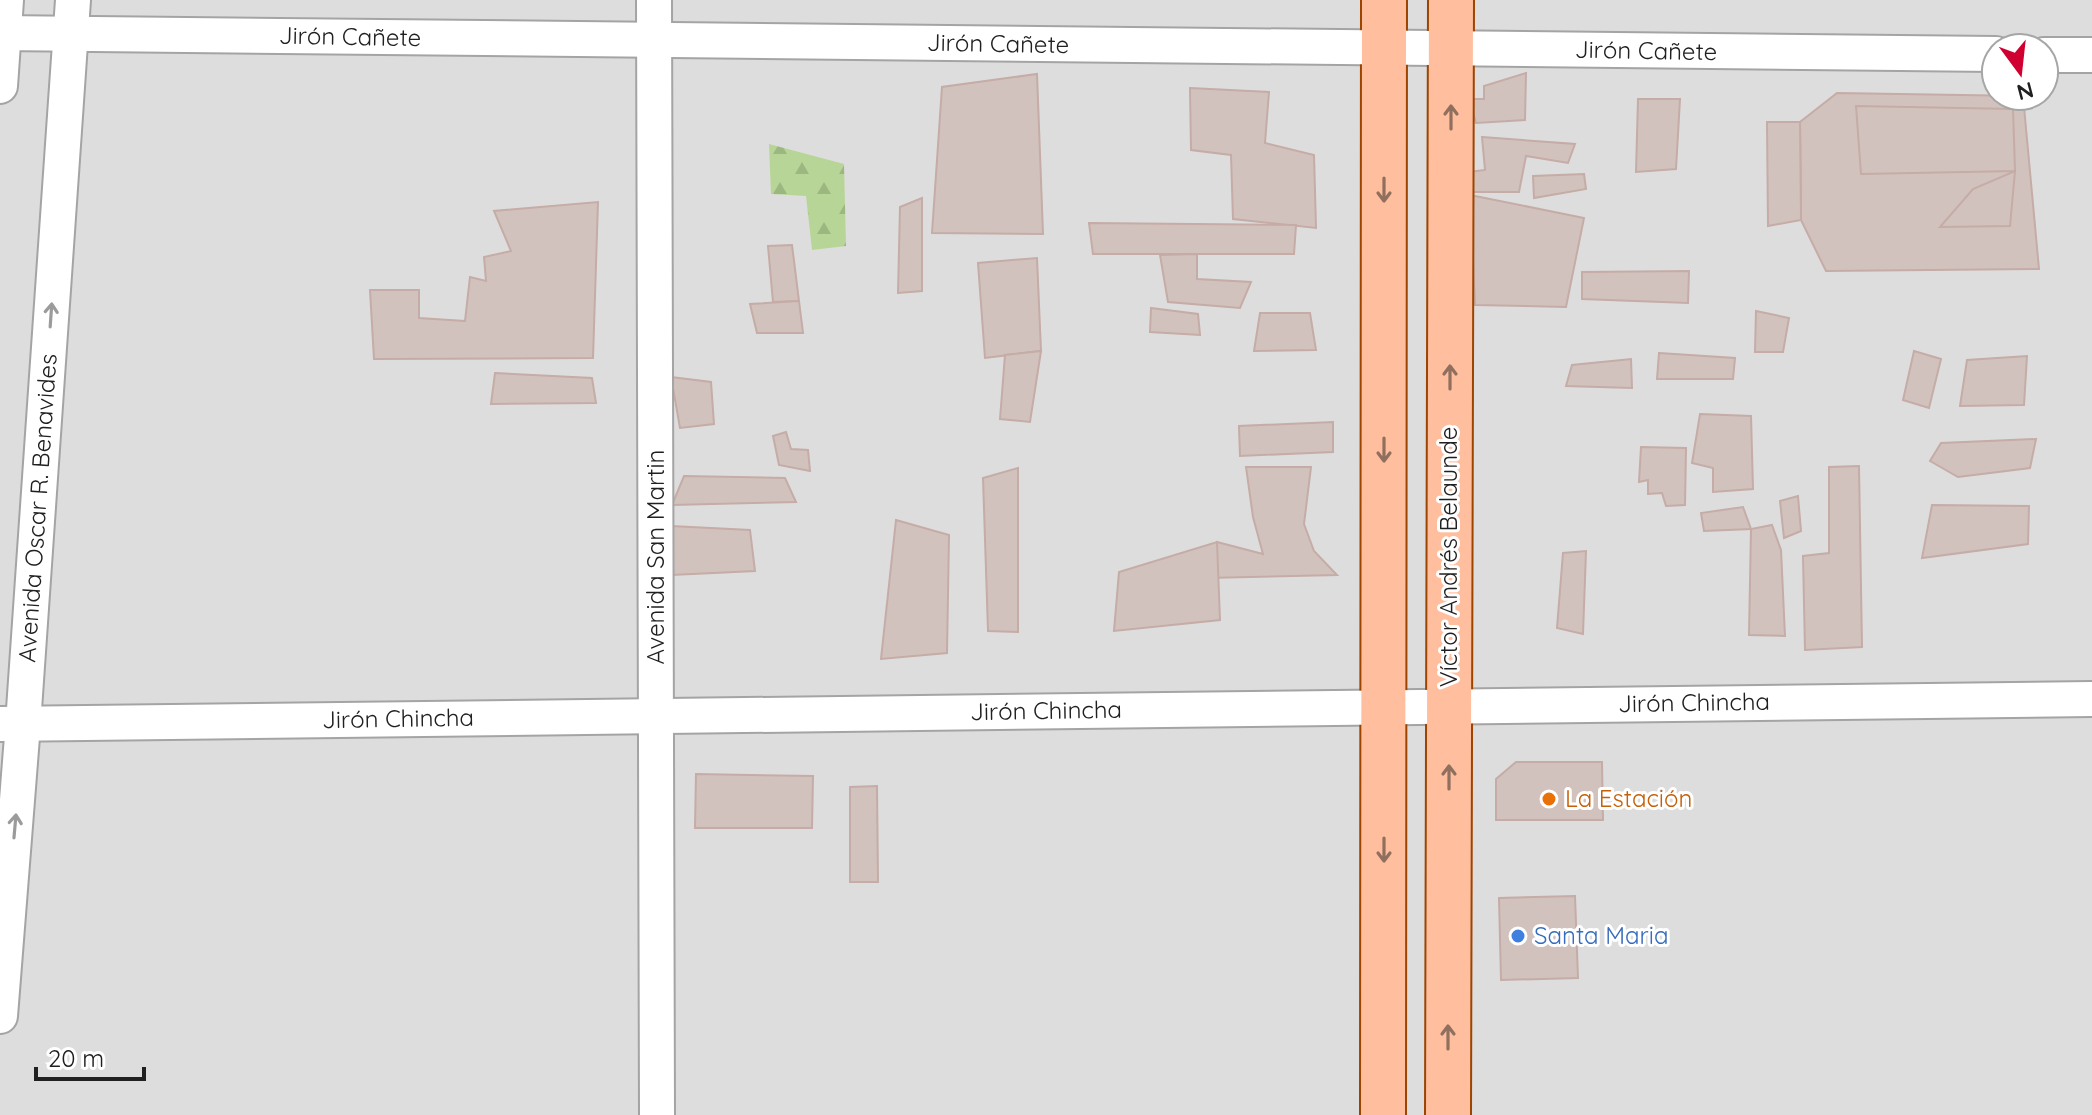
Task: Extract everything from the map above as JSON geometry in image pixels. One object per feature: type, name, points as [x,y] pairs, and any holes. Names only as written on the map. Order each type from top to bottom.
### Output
[{"type":"main road","points":[[1383,1115],[1384,0]]},
{"type":"main road","name":"Víctor Andrés Belaunde","points":[[1448,1115],[1451,0]]},
{"type":"street","name":"Avenida Oscar R. Benavides","points":[[0,1016],[12,724],[73,0]]},
{"type":"street","name":"Avenida San Martin","points":[[654,0],[657,1115]]},
{"type":"street","name":"Jirón Cañete","points":[[3,22],[70,34],[1980,54]]},
{"type":"street","points":[[0,86],[3,22]]},
{"type":"street","points":[[2060,55],[2092,55]]},
{"type":"street","name":"Jirón Chincha","points":[[12,724],[2092,699]]},
{"type":"shaded area","points":[[0,0],[2092,0],[2092,1115],[0,1115]]},
{"type":"green space","points":[[769,144],[844,164],[846,246],[812,250],[806,196],[771,194]]},
{"type":"building","points":[[1526,73],[1525,120],[1476,123],[1469,99],[1484,99],[1484,86]]},
{"type":"building","points":[[1037,74],[1043,234],[932,233],[942,87]]},
{"type":"building","points":[[1190,88],[1269,92],[1265,143],[1314,155],[1316,228],[1233,219],[1231,155],[1191,150]]},
{"type":"building","points":[[1837,93],[1980,95],[1980,112],[2024,112],[2039,269],[1826,271],[1801,220],[1800,122]]},
{"type":"building","points":[[1638,99],[1680,99],[1676,169],[1636,172]]},
{"type":"building","points":[[1856,106],[2013,112],[2015,171],[1861,174]]},
{"type":"building","points":[[1767,122],[1800,122],[1801,220],[1768,226]]},
{"type":"building","points":[[1482,137],[1575,144],[1568,163],[1526,156],[1519,192],[1462,192],[1461,173],[1485,170]]},
{"type":"building","points":[[2015,171],[2010,226],[1940,227],[1973,189]]},
{"type":"building","points":[[1584,174],[1586,189],[1534,198],[1533,176]]},
{"type":"building","points":[[1470,195],[1584,218],[1566,307],[1475,305]]},
{"type":"building","points":[[922,198],[922,291],[898,293],[900,207]]},
{"type":"building","points":[[598,202],[593,358],[374,359],[370,290],[419,290],[419,318],[465,321],[470,277],[486,281],[484,257],[511,251],[494,211]]},
{"type":"building","points":[[1089,223],[1296,225],[1294,254],[1093,254]]},
{"type":"building","points":[[792,245],[799,301],[773,302],[768,246]]},
{"type":"building","points":[[1197,254],[1197,279],[1251,282],[1240,308],[1168,302],[1160,255]]},
{"type":"building","points":[[1037,258],[1041,351],[985,358],[978,263]]},
{"type":"building","points":[[1689,271],[1688,303],[1582,299],[1582,272]]},
{"type":"building","points":[[799,301],[803,333],[757,333],[750,304]]},
{"type":"building","points":[[1151,308],[1198,314],[1200,335],[1150,332]]},
{"type":"building","points":[[1756,311],[1789,318],[1783,352],[1755,352]]},
{"type":"building","points":[[1260,313],[1310,313],[1316,350],[1254,351]]},
{"type":"building","points":[[1041,351],[1030,422],[1000,419],[1005,355]]},
{"type":"building","points":[[1914,351],[1941,359],[1929,408],[1903,400]]},
{"type":"building","points":[[1659,353],[1735,358],[1733,379],[1657,379]]},
{"type":"building","points":[[2027,356],[2024,405],[1960,406],[1967,360]]},
{"type":"building","points":[[1631,359],[1632,388],[1566,386],[1572,365]]},
{"type":"building","points":[[495,373],[592,378],[596,403],[491,404]]},
{"type":"building","points":[[671,377],[711,382],[714,424],[680,428]]},
{"type":"building","points":[[1700,414],[1751,416],[1753,489],[1713,492],[1713,468],[1692,463]]},
{"type":"building","points":[[1333,422],[1333,452],[1240,456],[1239,426]]},
{"type":"building","points":[[786,432],[791,449],[808,450],[810,471],[779,465],[773,436]]},
{"type":"building","points":[[2036,439],[2030,468],[1958,477],[1930,461],[1941,443]]},
{"type":"building","points":[[1641,447],[1686,448],[1685,505],[1666,506],[1662,493],[1648,494],[1648,480],[1639,482]]},
{"type":"building","points":[[1859,466],[1862,647],[1805,650],[1803,556],[1829,553],[1829,467]]},
{"type":"building","points":[[1246,467],[1311,467],[1304,524],[1314,551],[1337,575],[1207,578],[1217,542],[1263,554],[1253,517]]},
{"type":"building","points":[[1018,468],[1018,632],[988,631],[983,478]]},
{"type":"building","points":[[684,476],[785,478],[796,502],[672,505]]},
{"type":"building","points":[[1798,496],[1801,531],[1784,538],[1780,501]]},
{"type":"building","points":[[1932,505],[2029,506],[2028,544],[1922,558]]},
{"type":"building","points":[[1743,507],[1751,529],[1704,531],[1701,513]]},
{"type":"building","points":[[896,520],[949,535],[947,653],[881,659]]},
{"type":"building","points":[[1772,525],[1781,550],[1785,636],[1749,635],[1751,529]]},
{"type":"building","points":[[671,526],[750,530],[755,571],[672,575]]},
{"type":"building","points":[[1217,542],[1220,620],[1114,631],[1119,572]]},
{"type":"building","points":[[1586,551],[1583,634],[1557,628],[1563,553]]},
{"type":"building","name":"La Estación","points":[[1516,762],[1602,762],[1603,820],[1496,820],[1496,779]]},
{"type":"building","points":[[696,774],[813,776],[812,828],[695,828]]},
{"type":"building","points":[[877,786],[878,882],[850,882],[850,787]]},
{"type":"building","points":[[1575,896],[1578,978],[1501,980],[1499,898]]},
{"type":"place","name":"La Estación","points":[[1549,799]]},
{"type":"place","name":"Santa Maria","points":[[1518,936]]}]
